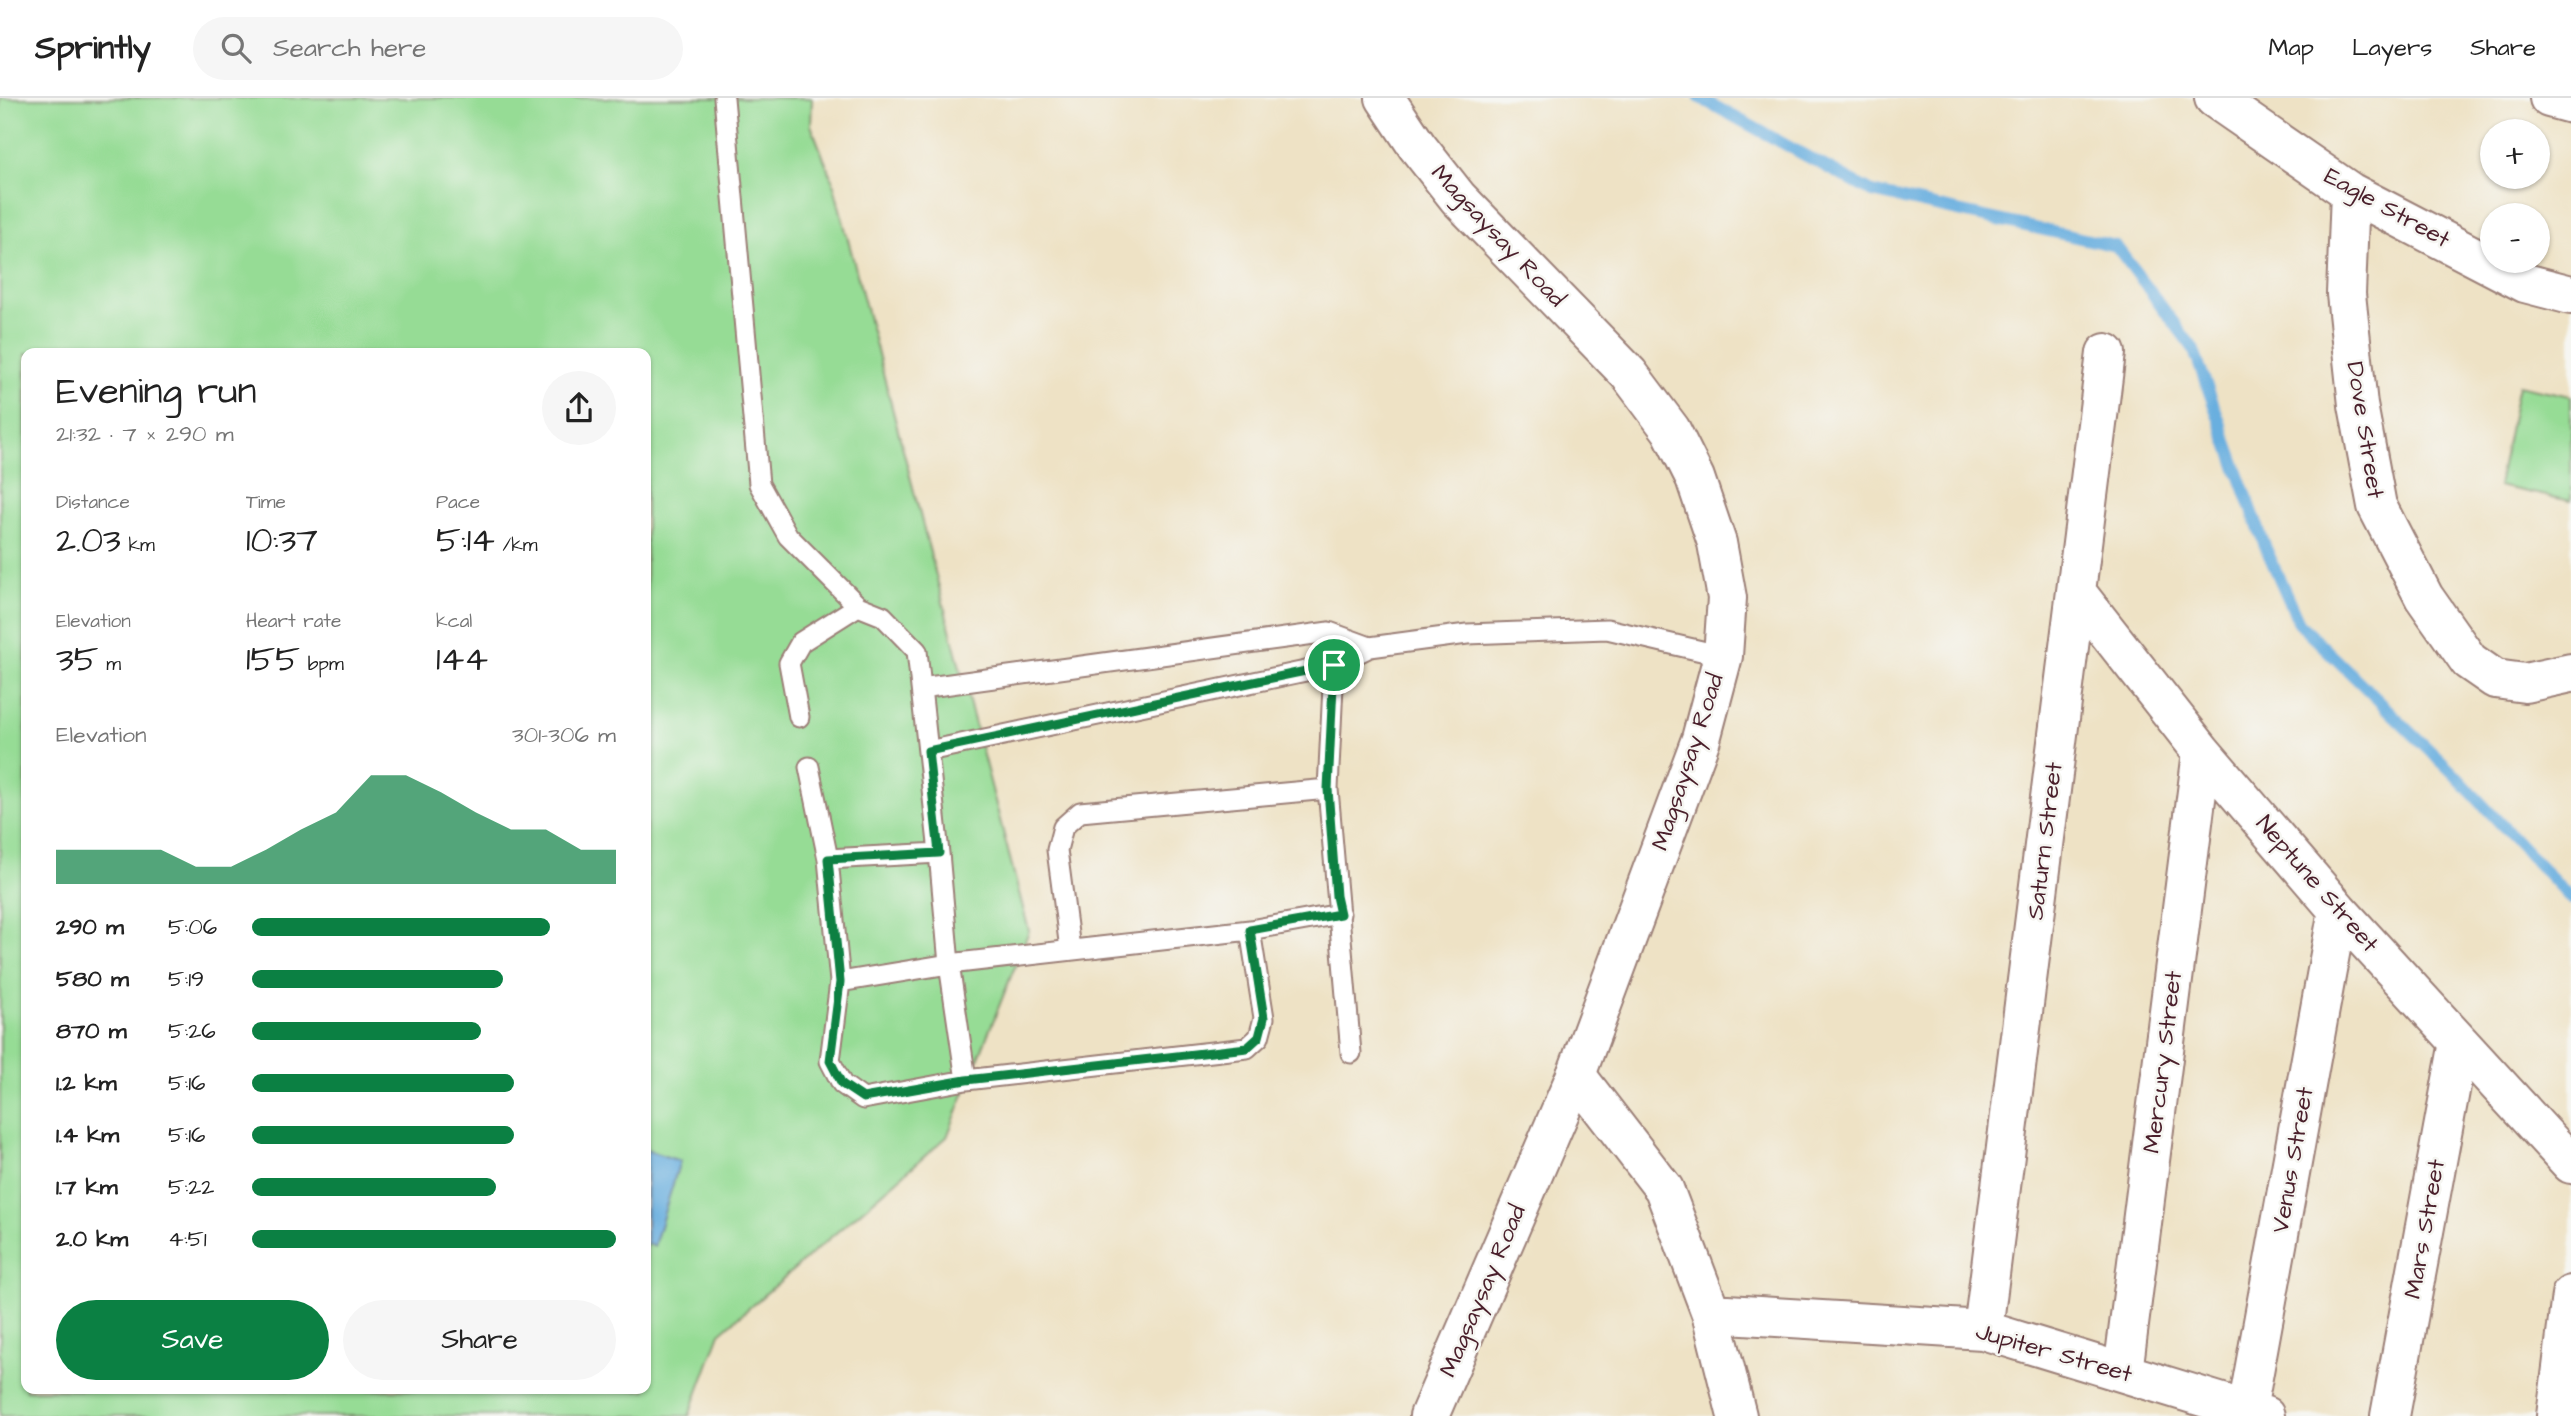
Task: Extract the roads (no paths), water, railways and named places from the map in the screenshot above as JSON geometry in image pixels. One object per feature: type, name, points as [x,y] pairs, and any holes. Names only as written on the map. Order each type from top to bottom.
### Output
[{"type":"street","name":"Magsaysay Road","points":[[1385,98],[1417,146],[1458,198],[1629,374],[1671,430],[1695,478],[1717,543],[1727,598],[1723,656],[1701,739],[1576,1075],[1429,1416]]},
{"type":"street","name":"Eagle Street","points":[[2214,98],[2350,192],[2525,283],[2571,295]]},
{"type":"street","points":[[2549,98],[2571,104]]},
{"type":"street","name":"Dove Street","points":[[2350,192],[2346,294],[2358,405],[2377,506],[2424,597],[2469,661],[2495,679],[2525,683],[2571,673]]},
{"type":"street","name":"Saturn Street","points":[[1983,1329],[2106,353]]},
{"type":"street","name":"Neptune Street","points":[[2077,593],[2202,751],[2338,910],[2571,1164]]},
{"type":"street","name":"Mercury Street","points":[[2123,1372],[2202,751]]},
{"type":"street","name":"Venus Street","points":[[2256,1413],[2338,910]]},
{"type":"street","name":"Mars Street","points":[[2390,1416],[2459,1042]]},
{"type":"street","points":[[1576,1075],[1664,1189],[1710,1313],[1737,1416]]},
{"type":"street","points":[[2556,1416],[2570,1302]]},
{"type":"street","name":"Jupiter Street","points":[[1710,1313],[1983,1329],[2256,1413]]},
{"type":"lane","points":[[724,98],[759,484],[788,536],[858,607],[883,615],[917,651],[949,964],[966,1080]]},
{"type":"lane","points":[[799,717],[789,663],[801,642],[858,607]]},
{"type":"lane","points":[[928,751],[1334,665],[1370,647],[1466,634],[1607,629],[1723,656]]},
{"type":"lane","points":[[921,688],[1329,632],[1370,647]]},
{"type":"lane","points":[[1329,632],[1334,665],[1328,789],[1351,1053]]},
{"type":"lane","points":[[809,766],[828,859],[840,982],[830,1061],[842,1084],[863,1098],[966,1080],[1247,1048],[1259,1037],[1264,1018],[1250,930]]},
{"type":"lane","points":[[1070,949],[1057,850],[1063,827],[1080,812],[1328,789]]},
{"type":"lane","points":[[828,859],[939,853]]},
{"type":"lane","points":[[840,982],[949,964],[1250,930],[1340,914]]},
{"type":"water","points":[[651,1152],[680,1161],[654,1246],[651,1245]]},
{"type":"waterway","points":[[1700,98],[1872,192],[2116,246],[2193,348],[2265,546],[2299,623],[2454,774],[2571,899]]}]
